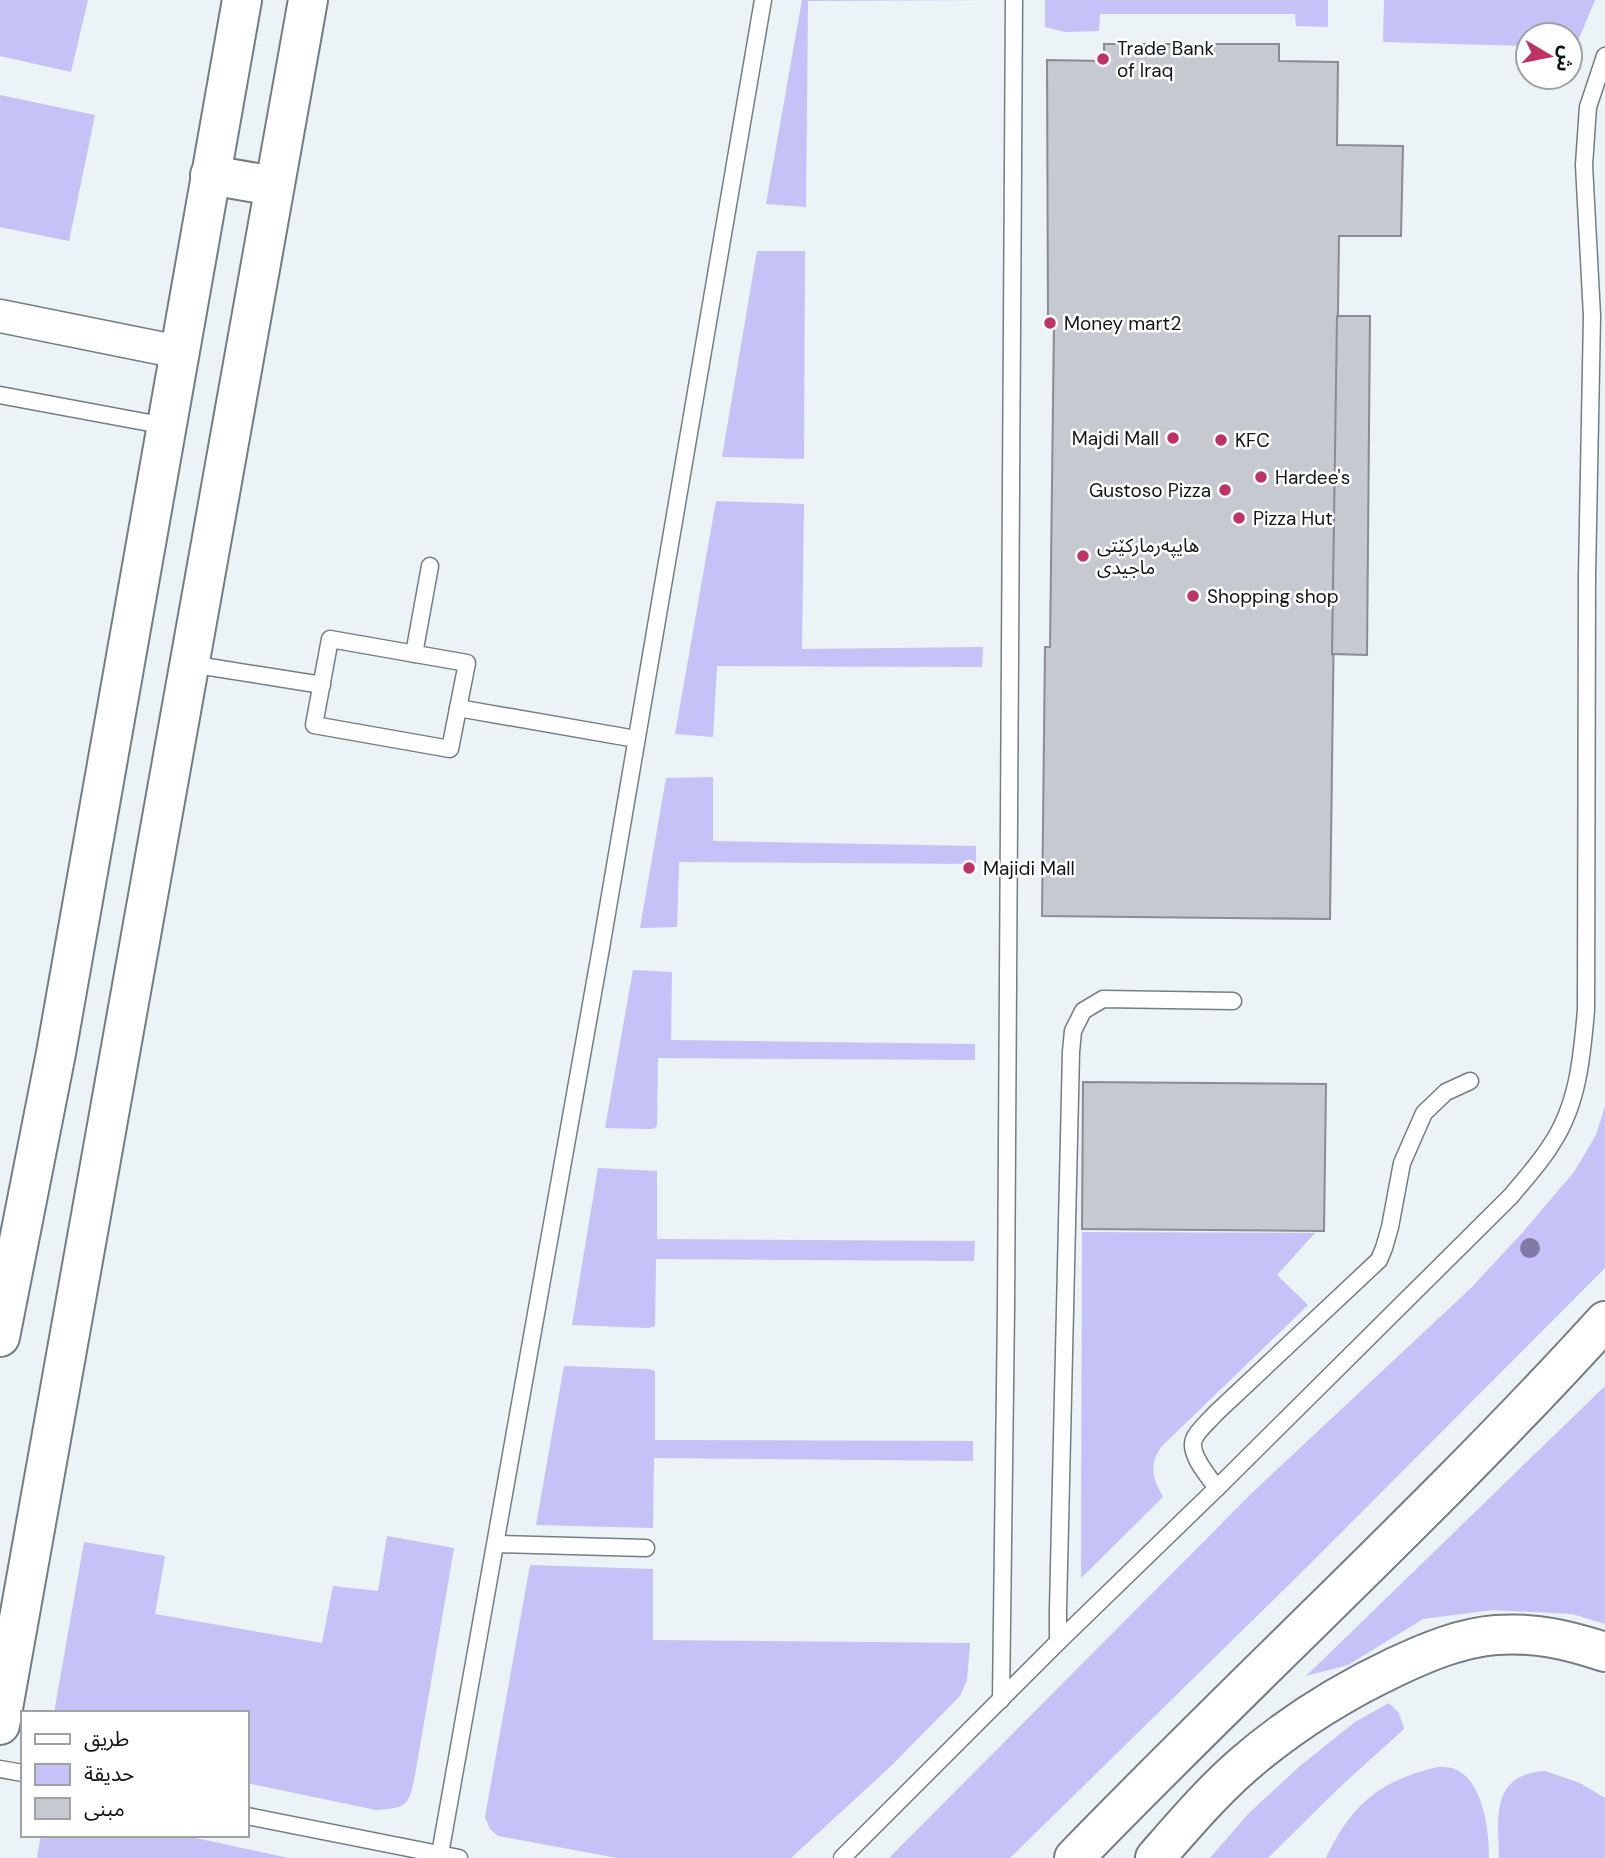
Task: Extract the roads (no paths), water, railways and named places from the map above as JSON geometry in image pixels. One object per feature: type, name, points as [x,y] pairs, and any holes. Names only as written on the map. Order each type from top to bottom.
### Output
[{"type":"main road","points":[[0,1337],[56,1053],[242,0]]},
{"type":"main road","points":[[0,1725],[308,0]]},
{"type":"main road","points":[[210,175],[274,186]]},
{"type":"main road","points":[[1074,1858],[1494,1438],[1605,1321]]},
{"type":"main road","points":[[1156,1858],[1242,1765],[1298,1721],[1359,1684],[1423,1654],[1459,1642],[1495,1635],[1533,1635],[1569,1640],[1605,1652]]},
{"type":"street","points":[[0,316],[179,352]]},
{"type":"lane","points":[[440,1854],[763,0]]},
{"type":"lane","points":[[1001,1700],[1014,0]]},
{"type":"lane","points":[[842,1858],[1511,1196],[1552,1145],[1566,1118],[1577,1087],[1586,1010],[1588,537],[1598,363],[1592,316],[1584,165],[1588,107],[1605,56]]},
{"type":"lane","points":[[0,395],[166,426]]},
{"type":"lane","points":[[414,654],[430,566]]},
{"type":"lane","points":[[330,639],[414,654],[467,663],[450,749],[314,725],[330,639]]},
{"type":"lane","points":[[190,664],[321,685]]},
{"type":"lane","points":[[458,708],[636,739]]},
{"type":"lane","points":[[1058,1642],[1069,1108],[1073,1031],[1083,1011],[1102,999],[1233,1001]]},
{"type":"lane","points":[[1217,1488],[1202,1469],[1192,1447],[1194,1438],[1216,1413],[1379,1260],[1390,1227],[1402,1163],[1423,1114],[1446,1092],[1470,1081]]},
{"type":"lane","points":[[496,1544],[646,1548]]},
{"type":"lane","points":[[0,1769],[21,1773]]},
{"type":"lane","points":[[248,1816],[459,1858]]},
{"type":"place","name":"Trade Bank of Iraq","points":[[1103,59]]},
{"type":"place","name":"Money mart2","points":[[1050,323]]},
{"type":"place","name":"Majdi Mall","points":[[1173,438]]},
{"type":"place","name":"KFC","points":[[1221,440]]},
{"type":"place","name":"Hardee's","points":[[1261,477]]},
{"type":"place","name":"Gustoso Pizza","points":[[1225,490]]},
{"type":"place","name":"Pizza Hut","points":[[1239,518]]},
{"type":"place","name":"هایپەرمارکێتی ماجیدی","points":[[1083,556]]},
{"type":"place","name":"Shopping shop","points":[[1193,596]]},
{"type":"place","name":"Majidi Mall","points":[[969,868]]}]
